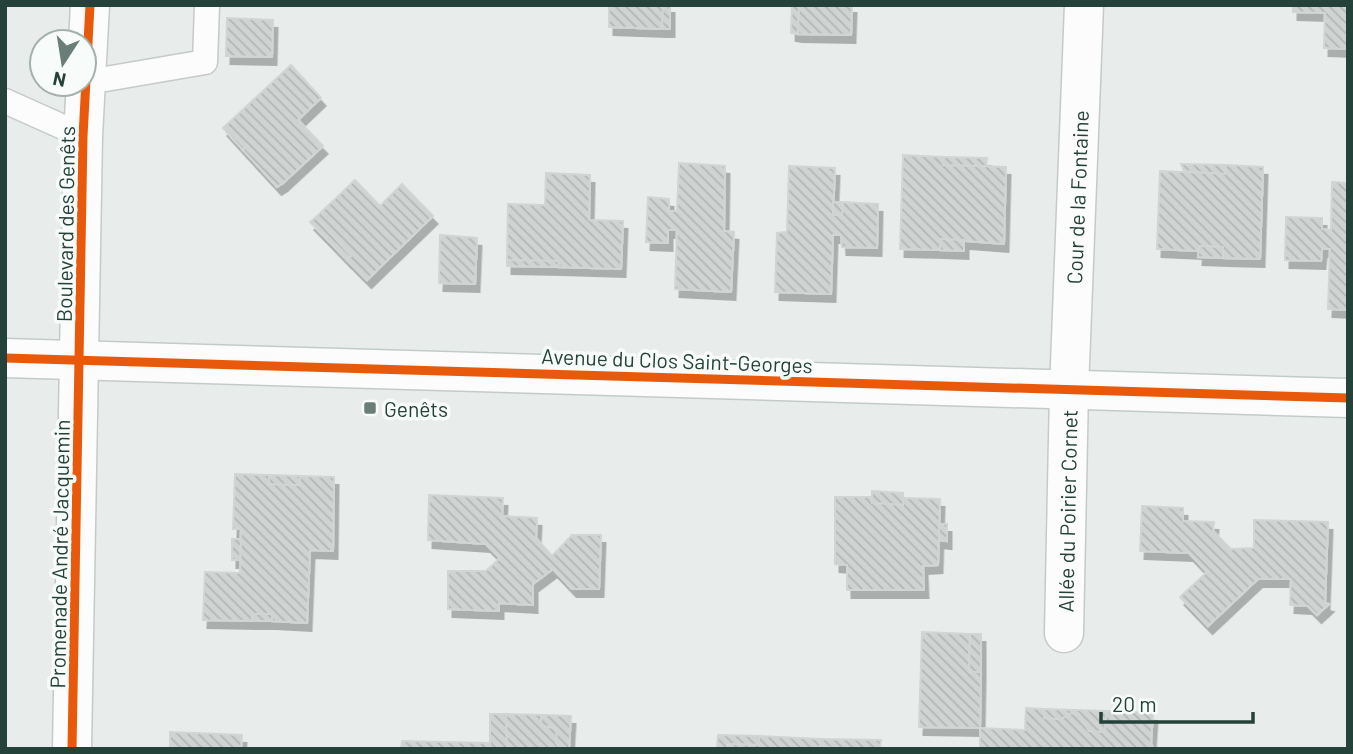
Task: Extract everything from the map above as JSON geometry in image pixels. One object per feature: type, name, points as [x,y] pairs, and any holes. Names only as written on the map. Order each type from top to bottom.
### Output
[{"type":"street","name":"Boulevard des Genêts","points":[[89,28],[90,5]]},
{"type":"street","name":"Cour de la Fontaine","points":[[1069,390],[1084,5]]},
{"type":"street","name":"Boulevard des Genêts","points":[[79,359],[83,136],[87,98]]},
{"type":"street","name":"Avenue du Clos Saint-Georges","points":[[5,358],[1348,398]]},
{"type":"street","name":"Promenade André Jacquemin","points":[[72,749],[79,359]]},
{"type":"street","name":"Allée du Poirier Cornet","points":[[1064,633],[1069,390]]},
{"type":"lane","points":[[98,80],[205,62],[207,5]]},
{"type":"lane","points":[[5,101],[83,136]]},
{"type":"building","points":[[609,5],[663,5],[662,29],[609,27]]},
{"type":"building","points":[[663,5],[670,5],[670,29],[662,29]]},
{"type":"building","points":[[792,5],[799,5],[798,34],[791,33]]},
{"type":"building","points":[[799,5],[852,5],[851,35],[798,34]]},
{"type":"building","points":[[1293,5],[1348,5],[1348,49],[1324,48],[1325,13],[1293,12]]},
{"type":"building","points":[[227,18],[273,20],[272,57],[226,56]]},
{"type":"building","points":[[291,65],[321,98],[298,120],[323,146],[283,183],[247,145],[243,150],[223,128]]},
{"type":"building","points":[[247,145],[283,183],[277,187],[243,150]]},
{"type":"building","points":[[903,155],[942,157],[943,165],[1006,167],[1004,244],[940,239],[940,250],[900,249]]},
{"type":"building","points":[[942,157],[987,158],[986,166],[943,165]]},
{"type":"building","points":[[679,163],[725,166],[724,231],[734,232],[731,292],[675,289],[677,230],[668,230],[668,243],[646,242],[648,197],[669,199],[669,211],[677,211]]},
{"type":"building","points":[[1181,164],[1226,165],[1225,174],[1184,171]]},
{"type":"building","points":[[1226,165],[1263,167],[1260,259],[1223,258],[1223,247],[1199,246],[1198,251],[1157,249],[1160,171],[1225,174]]},
{"type":"building","points":[[789,166],[835,168],[833,215],[842,215],[843,202],[878,204],[877,248],[842,247],[841,235],[833,235],[831,294],[775,292],[777,233],[787,232]]},
{"type":"building","points":[[546,173],[590,175],[589,220],[623,221],[621,269],[558,267],[559,261],[507,260],[508,204],[545,205]]},
{"type":"building","points":[[355,180],[380,206],[402,184],[433,216],[367,280],[347,260],[351,256],[316,217]]},
{"type":"building","points":[[1332,182],[1348,183],[1348,310],[1328,309],[1330,249],[1322,249],[1321,261],[1285,260],[1286,217],[1322,218],[1322,229],[1331,230]]},
{"type":"building","points":[[833,202],[843,202],[842,215],[833,215]]},
{"type":"building","points":[[316,217],[351,256],[347,260],[310,222]]},
{"type":"building","points":[[440,235],[477,238],[475,284],[439,283]]},
{"type":"building","points":[[940,239],[964,240],[964,251],[940,250]]},
{"type":"building","points":[[1199,246],[1223,247],[1223,258],[1198,257]]},
{"type":"building","points":[[507,260],[559,261],[558,267],[507,266]]},
{"type":"building","points":[[235,474],[269,475],[269,484],[300,485],[300,476],[334,477],[333,551],[310,550],[307,623],[272,621],[272,614],[252,614],[252,621],[203,620],[205,572],[240,573],[241,528],[233,529]]},
{"type":"building","points":[[269,475],[300,476],[300,485],[269,484]]},
{"type":"building","points":[[872,491],[903,493],[903,505],[872,503]]},
{"type":"building","points":[[429,495],[503,498],[502,516],[537,518],[536,538],[552,556],[572,535],[601,535],[599,589],[572,589],[553,569],[533,584],[533,605],[499,603],[499,611],[448,609],[448,571],[486,571],[500,558],[486,544],[428,540]]},
{"type":"building","points":[[835,497],[871,497],[872,503],[903,505],[903,498],[940,499],[938,565],[923,566],[924,590],[847,590],[847,565],[835,564]]},
{"type":"building","points":[[1142,506],[1183,508],[1183,521],[1214,522],[1213,531],[1231,549],[1254,548],[1254,520],[1328,522],[1325,603],[1329,604],[1317,615],[1308,606],[1290,605],[1291,579],[1258,579],[1208,626],[1180,597],[1207,572],[1189,553],[1140,551]]},
{"type":"building","points":[[939,524],[947,524],[947,541],[939,540]]},
{"type":"building","points":[[232,539],[241,539],[240,560],[232,560]]},
{"type":"building","points":[[252,614],[272,614],[272,621],[252,621]]},
{"type":"building","points":[[922,632],[970,634],[969,672],[981,672],[980,728],[919,727]]},
{"type":"building","points":[[970,634],[981,634],[981,672],[969,672]]},
{"type":"building","points":[[1026,708],[1044,709],[1044,718],[1061,719],[1071,713],[1079,714],[1089,731],[1105,732],[1106,711],[1153,713],[1151,744],[1154,749],[980,749],[980,728],[1025,730]]},
{"type":"building","points":[[1044,709],[1106,711],[1105,732],[1089,731],[1079,714],[1071,713],[1061,719],[1044,718]]},
{"type":"building","points":[[490,714],[506,714],[507,749],[401,749],[402,741],[490,743]]},
{"type":"building","points":[[506,714],[541,715],[541,726],[557,728],[556,743],[561,749],[507,749]]},
{"type":"building","points":[[541,715],[571,716],[569,749],[561,749],[556,743],[557,728],[541,726]]},
{"type":"building","points":[[170,732],[242,735],[241,749],[170,749]]},
{"type":"building","points":[[718,735],[759,736],[759,745],[727,744],[727,749],[717,749]]},
{"type":"building","points":[[759,736],[820,739],[820,747],[851,749],[727,749],[727,744],[759,745]]},
{"type":"building","points":[[820,739],[881,740],[880,749],[820,747]]},
{"type":"cycle path","points":[[72,749],[83,136],[90,5]]},
{"type":"cycle path","points":[[5,358],[1348,398]]},
{"type":"place","name":"Genêts","points":[[370,408]]}]
